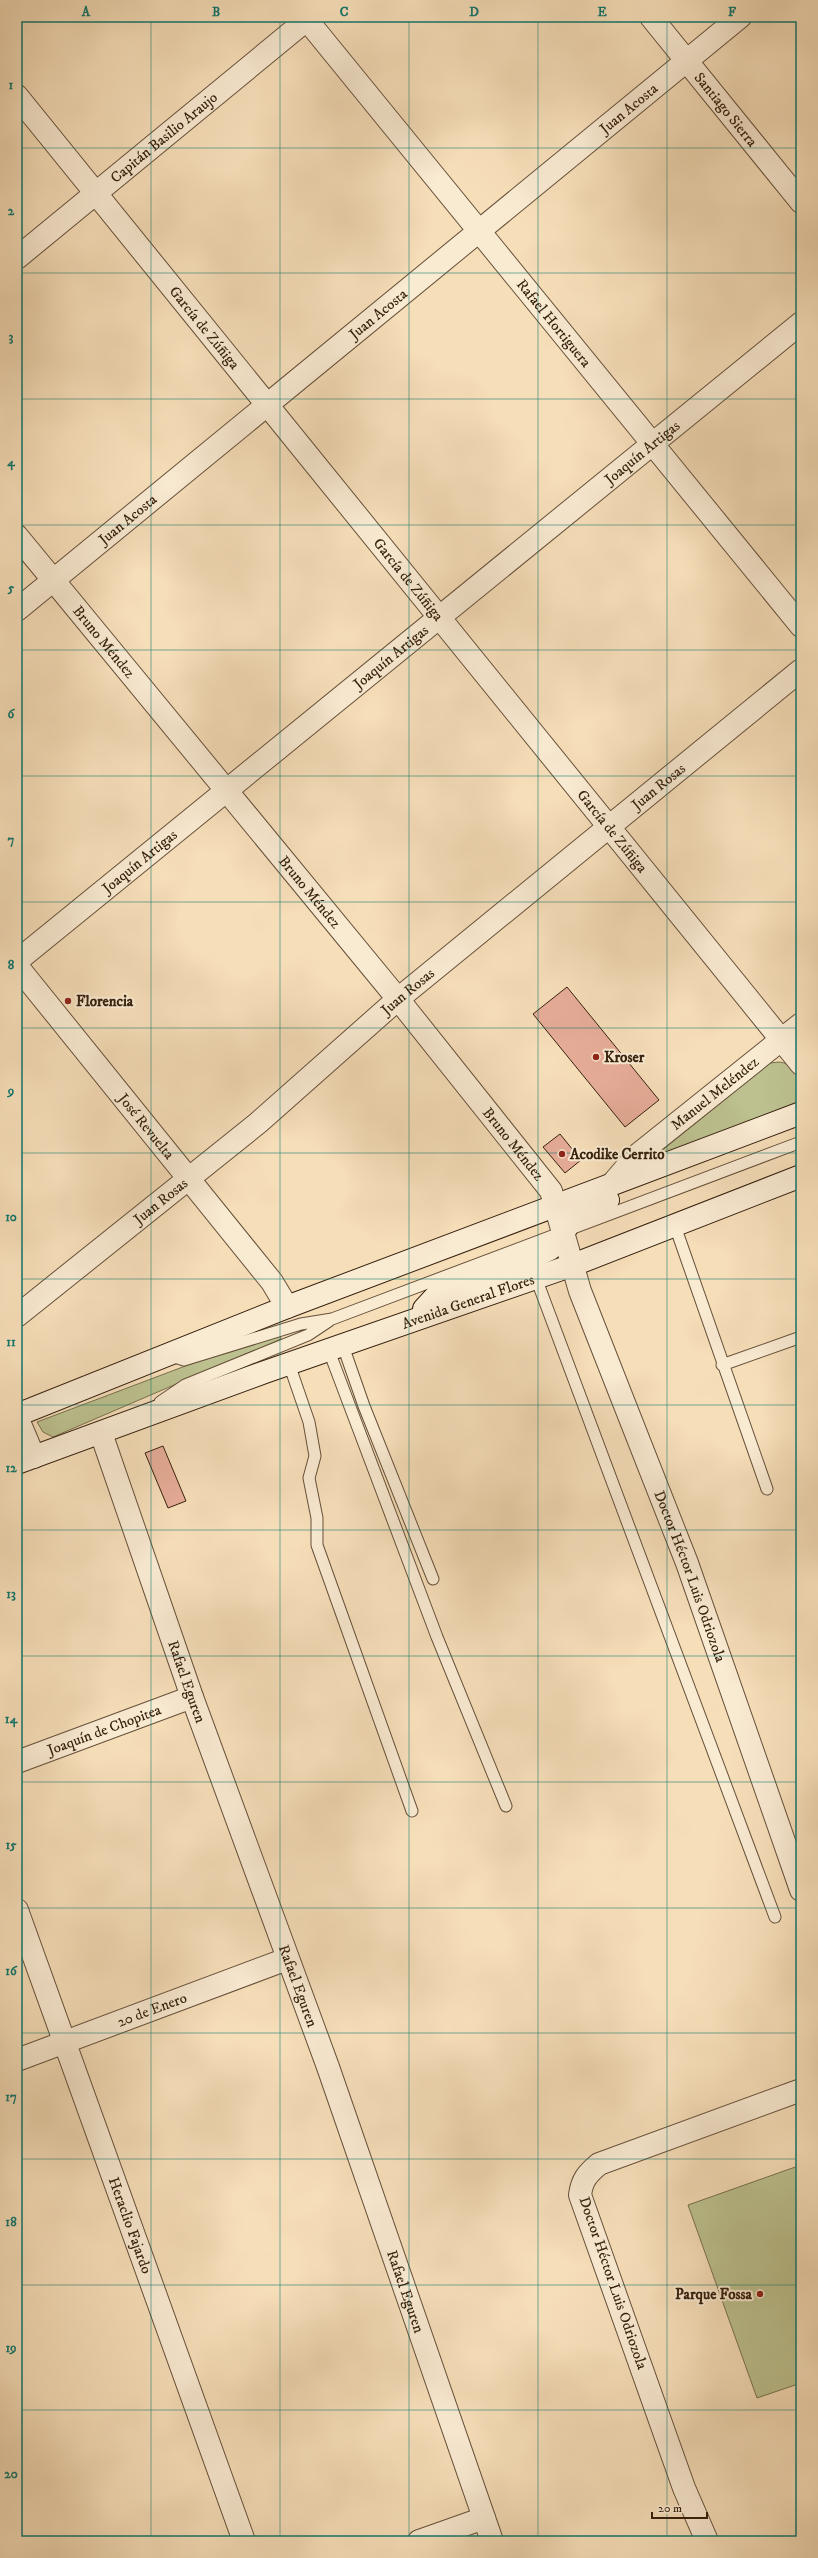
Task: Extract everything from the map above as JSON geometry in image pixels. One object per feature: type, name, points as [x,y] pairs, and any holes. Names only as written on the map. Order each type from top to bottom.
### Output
[{"type":"street","name":"Santiago Sierra","points":[[651,17],[801,202]]},
{"type":"street","name":"Juan Acosta","points":[[17,610],[268,406],[478,230],[740,17]]},
{"type":"street","name":"Capitán Basilio Araujo","points":[[17,258],[309,18]]},
{"type":"street","name":"Rafael Hortiguera","points":[[309,18],[478,230],[801,626]]},
{"type":"street","name":"García de Zúñiga","points":[[17,96],[608,828],[801,1064]]},
{"type":"street","name":"Joaquín Artigas","points":[[17,961],[225,790],[801,323]]},
{"type":"street","name":"Bruno Méndez","points":[[17,536],[398,999],[551,1191],[557,1205],[563,1233],[573,1265]]},
{"type":"street","name":"Juan Rosas","points":[[17,1316],[189,1180],[258,1123],[398,999],[801,670]]},
{"type":"street","name":"José Revuelta","points":[[17,966],[272,1282],[287,1307]]},
{"type":"street","name":"Manuel Meléndez","points":[[613,1183],[636,1156],[801,1024]]},
{"type":"street","name":"Avenida General Flores","points":[[17,1416],[171,1356],[287,1307],[801,1113]]},
{"type":"street","points":[[405,1323],[420,1312],[436,1296],[533,1258],[550,1249],[574,1216],[585,1209],[643,1186],[666,1164]]},
{"type":"street","name":"Avenida General Flores","points":[[26,1460],[289,1364],[336,1349],[405,1323],[573,1265],[801,1176]]},
{"type":"street","name":"Doctor Héctor Luis Odriozola","points":[[573,1265],[580,1291],[687,1563],[801,1890]]},
{"type":"street","points":[[17,1416],[26,1460]]},
{"type":"street","name":"Rafael Eguren","points":[[101,1433],[192,1697],[287,1959],[328,2067],[492,2541]]},
{"type":"street","name":"Joaquín de Chopitea","points":[[17,1762],[192,1697]]},
{"type":"street","name":"Heraclio Fajardo","points":[[17,1910],[244,2541]]},
{"type":"street","name":"20 de Enero","points":[[17,2060],[287,1959]]},
{"type":"street","name":"Doctor Héctor Luis Odriozola","points":[[707,2541],[684,2488],[580,2195],[582,2184],[587,2174],[599,2164],[801,2090]]},
{"type":"street","points":[[419,2541],[484,2518]]},
{"type":"lane","name":"Avenida General Flores","points":[[171,1356],[184,1360],[301,1324],[332,1319],[801,1142]]},
{"type":"lane","points":[[675,1226],[722,1365],[767,1489]]},
{"type":"lane","points":[[536,1278],[775,1917]]},
{"type":"lane","name":"Avenida General Flores","points":[[133,1420],[185,1386],[308,1335],[332,1319]]},
{"type":"lane","points":[[722,1365],[801,1337]]},
{"type":"lane","points":[[336,1349],[364,1406],[433,1580]]},
{"type":"lane","points":[[336,1349],[436,1637],[506,1806]]},
{"type":"lane","points":[[289,1364],[309,1422],[315,1456],[309,1478],[317,1518],[317,1545],[412,1811]]},
{"type":"green space","points":[[779,1062],[792,1067],[799,1076],[801,1103],[660,1155],[660,1152],[770,1063]]},
{"type":"green space","points":[[280,1335],[281,1339],[53,1437],[43,1432],[37,1422],[188,1365]]},
{"type":"green space","name":"Parque Fossa","points":[[801,2165],[801,2383],[757,2398],[688,2205]]},
{"type":"building","name":"Kroser","points":[[567,987],[659,1100],[625,1127],[533,1014]]},
{"type":"building","name":"Acodike Cerrito","points":[[560,1134],[581,1160],[565,1173],[543,1147]]},
{"type":"building","points":[[163,1446],[186,1501],[168,1508],[145,1453]]},
{"type":"place","name":"Florencia","points":[[68,1001]]},
{"type":"place","name":"Kroser","points":[[596,1057]]},
{"type":"place","name":"Acodike Cerrito","points":[[562,1154]]},
{"type":"place","name":"Parque Fossa","points":[[760,2294]]}]
